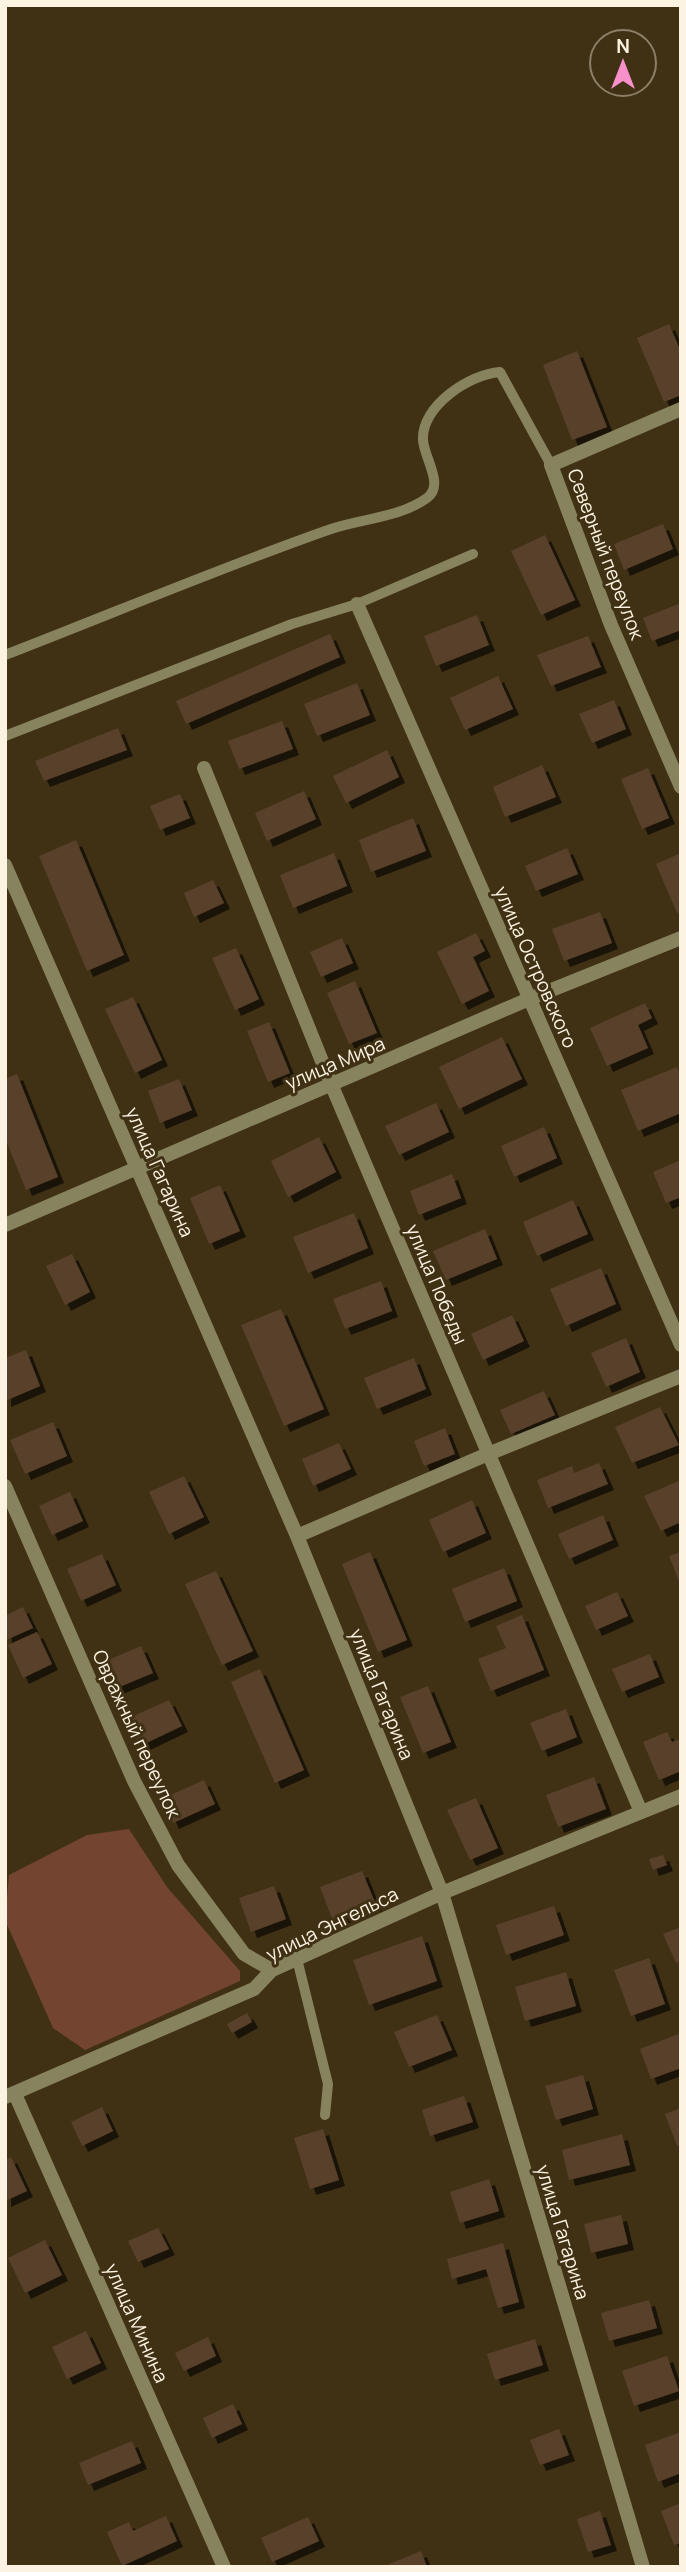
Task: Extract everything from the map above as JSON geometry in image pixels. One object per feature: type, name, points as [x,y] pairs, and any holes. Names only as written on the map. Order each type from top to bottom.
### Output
[{"type":"street","name":"Северный переулок","points":[[681,409],[551,465],[611,625],[681,787]]},
{"type":"street","name":"улица Островского","points":[[357,604],[681,1345]]},
{"type":"street","name":"улица Победы","points":[[204,768],[332,1086],[641,1812]]},
{"type":"street","name":"улица Гагарина","points":[[5,865],[297,1536],[442,1893],[643,2567]]},
{"type":"street","name":"улица Мира","points":[[5,1225],[529,999],[681,938]]},
{"type":"street","points":[[297,1536],[488,1454],[681,1376]]},
{"type":"street","name":"Овражный переулок","points":[[5,1486],[134,1781],[178,1866],[244,1954],[272,1970]]},
{"type":"street","name":"улица Энгельса","points":[[10,2096],[254,1989],[272,1970],[442,1893],[681,1796]]},
{"type":"street","name":"улица Минина","points":[[10,2096],[224,2567]]},
{"type":"lane","points":[[5,655],[332,529],[418,505],[430,496],[435,485],[423,439],[426,425],[445,397],[461,384],[485,373],[500,372],[551,465]]},
{"type":"lane","points":[[5,736],[292,624],[357,604],[473,554]]},
{"type":"lane","points":[[297,1959],[328,2084],[325,2115]]},
{"type":"shaded area","points":[[129,1829],[167,1887],[240,1971],[240,1981],[85,2050],[53,2028],[5,1920],[9,1875],[87,1835]]},
{"type":"building","points":[[669,324],[681,352],[681,395],[664,402],[637,338]]},
{"type":"building","points":[[577,351],[607,427],[572,440],[543,365]]},
{"type":"building","points":[[663,524],[673,549],[624,570],[614,544]]},
{"type":"building","points":[[545,535],[575,600],[541,615],[511,551]]},
{"type":"building","points":[[681,603],[681,630],[652,641],[643,618]]},
{"type":"building","points":[[477,615],[489,645],[436,666],[424,636]]},
{"type":"building","points":[[330,634],[340,657],[186,724],[176,701]]},
{"type":"building","points":[[588,636],[601,667],[551,686],[537,655]]},
{"type":"building","points":[[498,676],[513,709],[465,730],[450,698]]},
{"type":"building","points":[[357,683],[370,715],[317,736],[304,704]]},
{"type":"building","points":[[614,700],[626,729],[592,743],[579,714]]},
{"type":"building","points":[[282,721],[293,749],[239,769],[228,741]]},
{"type":"building","points":[[118,728],[127,750],[44,781],[35,761]]},
{"type":"building","points":[[387,750],[399,777],[346,803],[333,776]]},
{"type":"building","points":[[542,765],[556,797],[505,817],[493,787]]},
{"type":"building","points":[[648,768],[669,818],[642,829],[621,779]]},
{"type":"building","points":[[304,791],[316,819],[267,841],[255,813]]},
{"type":"building","points":[[180,794],[190,818],[160,830],[150,806]]},
{"type":"building","points":[[413,818],[426,851],[371,872],[359,840]]},
{"type":"building","points":[[76,840],[124,955],[87,971],[39,856]]},
{"type":"building","points":[[567,848],[578,874],[536,891],[525,866]]},
{"type":"building","points":[[334,853],[347,886],[293,908],[280,875]]},
{"type":"building","points":[[681,853],[681,912],[677,913],[656,864]]},
{"type":"building","points":[[213,880],[224,903],[194,917],[184,893]]},
{"type":"building","points":[[600,912],[612,943],[564,961],[552,929]]},
{"type":"building","points":[[476,933],[485,951],[473,957],[489,991],[462,1004],[437,952]]},
{"type":"building","points":[[342,938],[353,963],[321,977],[310,952]]},
{"type":"building","points":[[236,948],[259,999],[235,1010],[212,958]]},
{"type":"building","points":[[355,981],[377,1033],[349,1044],[327,993]]},
{"type":"building","points":[[133,997],[162,1060],[135,1073],[105,1009]]},
{"type":"building","points":[[645,1003],[652,1018],[638,1025],[648,1048],[607,1066],[590,1028]]},
{"type":"building","points":[[269,1022],[290,1073],[268,1082],[247,1031]]},
{"type":"building","points":[[502,1037],[522,1079],[459,1109],[439,1067]]},
{"type":"building","points":[[677,1067],[681,1077],[681,1113],[638,1131],[621,1090]]},
{"type":"building","points":[[17,1074],[58,1177],[26,1190],[5,1138],[5,1079]]},
{"type":"building","points":[[179,1079],[192,1110],[160,1123],[148,1091]]},
{"type":"building","points":[[436,1103],[449,1132],[399,1155],[385,1126]]},
{"type":"building","points":[[544,1127],[557,1158],[514,1177],[501,1146]]},
{"type":"building","points":[[319,1137],[336,1172],[288,1197],[271,1161]]},
{"type":"building","points":[[681,1160],[681,1197],[666,1203],[653,1172]]},
{"type":"building","points":[[452,1174],[461,1198],[419,1215],[410,1191]]},
{"type":"building","points":[[220,1185],[240,1231],[209,1244],[190,1198]]},
{"type":"building","points":[[573,1200],[588,1234],[537,1256],[523,1222]]},
{"type":"building","points":[[354,1213],[368,1248],[308,1273],[293,1237]]},
{"type":"building","points":[[485,1229],[497,1259],[446,1280],[433,1251]]},
{"type":"building","points":[[72,1254],[90,1292],[65,1305],[46,1266]]},
{"type":"building","points":[[601,1268],[616,1304],[566,1326],[550,1289]]},
{"type":"building","points":[[381,1281],[392,1311],[345,1329],[333,1299]]},
{"type":"building","points":[[281,1309],[324,1409],[284,1426],[241,1325]]},
{"type":"building","points":[[512,1315],[524,1341],[483,1360],[471,1334]]},
{"type":"building","points":[[626,1338],[640,1372],[606,1387],[591,1353]]},
{"type":"building","points":[[26,1350],[40,1386],[5,1401],[5,1358]]},
{"type":"building","points":[[414,1358],[426,1389],[377,1409],[364,1378]]},
{"type":"building","points":[[544,1391],[555,1415],[511,1434],[500,1410]]},
{"type":"building","points":[[660,1407],[679,1445],[632,1463],[615,1427]]},
{"type":"building","points":[[53,1422],[67,1456],[25,1474],[10,1440]]},
{"type":"building","points":[[445,1428],[455,1454],[424,1466],[414,1441]]},
{"type":"building","points":[[339,1443],[351,1469],[313,1486],[302,1459]]},
{"type":"building","points":[[599,1463],[608,1484],[548,1508],[537,1480],[572,1466],[574,1473]]},
{"type":"building","points":[[184,1476],[204,1517],[169,1534],[149,1492]]},
{"type":"building","points":[[681,1480],[681,1522],[661,1531],[644,1496]]},
{"type":"building","points":[[70,1492],[83,1521],[52,1535],[39,1506]]},
{"type":"building","points":[[472,1500],[486,1533],[443,1552],[429,1520]]},
{"type":"building","points":[[603,1515],[613,1540],[569,1559],[558,1534]]},
{"type":"building","points":[[370,1552],[407,1640],[378,1652],[342,1564]]},
{"type":"building","points":[[681,1552],[681,1586],[669,1556]]},
{"type":"building","points":[[102,1554],[116,1585],[81,1601],[67,1569]]},
{"type":"building","points":[[504,1568],[517,1601],[465,1622],[452,1589]]},
{"type":"building","points":[[216,1571],[253,1651],[222,1665],[185,1584]]},
{"type":"building","points":[[617,1592],[628,1616],[596,1630],[585,1606]]},
{"type":"building","points":[[23,1607],[33,1628],[6,1640],[5,1616]]},
{"type":"building","points":[[522,1615],[544,1670],[491,1691],[478,1659],[506,1648],[496,1626]]},
{"type":"building","points":[[37,1632],[52,1664],[23,1678],[8,1645]]},
{"type":"building","points":[[141,1646],[153,1673],[117,1688],[106,1661]]},
{"type":"building","points":[[650,1654],[659,1677],[622,1692],[612,1669]]},
{"type":"building","points":[[260,1669],[304,1770],[275,1783],[231,1682]]},
{"type":"building","points":[[428,1686],[451,1742],[423,1753],[400,1697]]},
{"type":"building","points":[[169,1700],[182,1726],[140,1746],[127,1719]]},
{"type":"building","points":[[566,1709],[577,1737],[542,1751],[530,1723]]},
{"type":"building","points":[[667,1732],[672,1742],[681,1739],[681,1771],[659,1780],[643,1742]]},
{"type":"building","points":[[594,1777],[606,1809],[558,1827],[546,1795]]},
{"type":"building","points":[[204,1780],[215,1804],[173,1823],[162,1799]]},
{"type":"building","points":[[476,1798],[498,1848],[470,1860],[447,1810]]},
{"type":"building","points":[[663,1855],[667,1865],[653,1870],[649,1859]]},
{"type":"building","points":[[362,1871],[376,1905],[333,1921],[320,1887]]},
{"type":"building","points":[[274,1886],[286,1919],[251,1932],[239,1898]]},
{"type":"building","points":[[554,1906],[564,1935],[506,1955],[496,1925]]},
{"type":"building","points":[[681,1927],[681,1961],[676,1963],[663,1934]]},
{"type":"building","points":[[422,1936],[437,1981],[369,2005],[353,1960]]},
{"type":"building","points":[[649,1958],[665,2004],[631,2016],[614,1970]]},
{"type":"building","points":[[566,1972],[576,2006],[525,2021],[515,1987]]},
{"type":"building","points":[[247,2013],[252,2022],[232,2033],[227,2024]]},
{"type":"building","points":[[437,2015],[452,2050],[409,2067],[394,2032]]},
{"type":"building","points":[[681,2033],[681,2068],[651,2079],[640,2049]]},
{"type":"building","points":[[583,2075],[593,2109],[556,2120],[545,2086]]},
{"type":"building","points":[[464,2096],[473,2122],[430,2136],[422,2110]]},
{"type":"building","points":[[102,2107],[113,2131],[82,2146],[71,2122]]},
{"type":"building","points":[[681,2108],[681,2145],[677,2146],[665,2114]]},
{"type":"building","points":[[323,2129],[339,2180],[310,2189],[294,2138]]},
{"type":"building","points":[[622,2134],[630,2165],[569,2180],[562,2150]]},
{"type":"building","points":[[11,2157],[27,2191],[5,2201],[5,2160]]},
{"type":"building","points":[[489,2179],[499,2211],[460,2223],[450,2192]]},
{"type":"building","points":[[621,2215],[628,2244],[591,2253],[584,2224]]},
{"type":"building","points":[[158,2228],[169,2249],[138,2262],[128,2241]]},
{"type":"building","points":[[45,2240],[62,2275],[25,2293],[8,2258]]},
{"type":"building","points":[[503,2243],[519,2302],[498,2308],[486,2269],[452,2279],[447,2259]]},
{"type":"building","points":[[649,2300],[657,2328],[609,2341],[601,2313]]},
{"type":"building","points":[[86,2331],[101,2363],[67,2379],[52,2347]]},
{"type":"building","points":[[208,2337],[216,2356],[184,2371],[175,2353]]},
{"type":"building","points":[[535,2339],[543,2365],[495,2380],[487,2354]]},
{"type":"building","points":[[667,2356],[679,2391],[634,2406],[622,2371]]},
{"type":"building","points":[[233,2404],[242,2424],[212,2438],[203,2418]]},
{"type":"building","points":[[559,2429],[569,2455],[540,2465],[530,2440]]},
{"type":"building","points":[[681,2432],[681,2473],[658,2482],[645,2445]]},
{"type":"building","points":[[132,2441],[141,2463],[88,2485],[79,2463]]},
{"type":"building","points":[[681,2503],[681,2543],[674,2545],[661,2511]]},
{"type":"building","points":[[600,2511],[611,2545],[588,2552],[577,2519]]},
{"type":"building","points":[[166,2516],[177,2541],[122,2566],[107,2532],[129,2522],[133,2531]]},
{"type":"building","points":[[308,2517],[319,2541],[272,2562],[261,2538]]},
{"type":"building","points":[[421,2551],[427,2567],[382,2567]]}]
